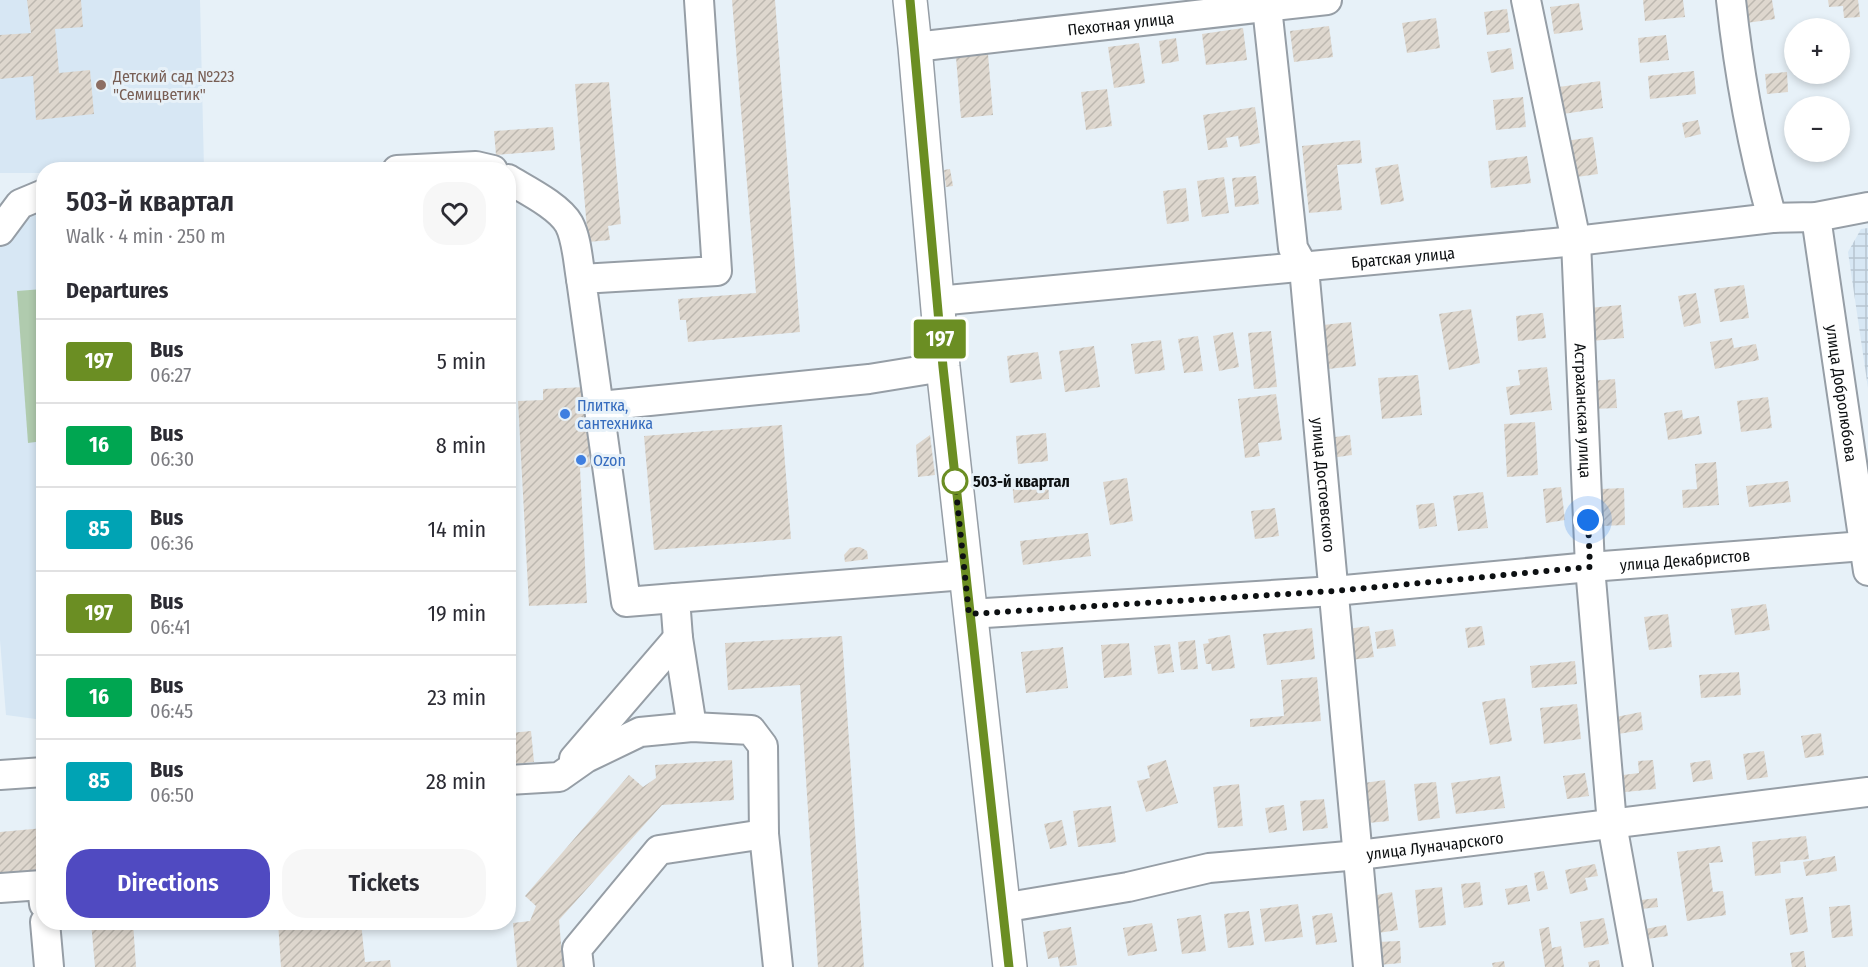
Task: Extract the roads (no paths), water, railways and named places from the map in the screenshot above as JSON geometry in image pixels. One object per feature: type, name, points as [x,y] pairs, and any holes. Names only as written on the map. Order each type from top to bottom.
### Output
[{"type":"main road","points":[[910,0],[943,367],[1010,967]]},
{"type":"street","points":[[581,279],[717,271],[699,0]]},
{"type":"street","name":"Пехотная улица","points":[[915,47],[1327,0]]},
{"type":"street","name":"Астраханская улица","points":[[1526,0],[1576,241],[1590,567],[1612,824],[1638,967]]},
{"type":"street","points":[[1731,0],[1744,98],[1759,174],[1772,218]]},
{"type":"street","name":"улица Достоевского","points":[[1267,7],[1293,248],[1304,268],[1368,967]]},
{"type":"street","points":[[516,183],[557,210],[565,219],[572,235],[600,406],[626,602],[965,575]]},
{"type":"street","points":[[0,231],[20,204],[36,197]]},
{"type":"street","name":"Братская улица","points":[[937,301],[1576,241],[1772,218],[1816,217],[1868,207]]},
{"type":"street","name":"улица Добролюбова","points":[[1816,217],[1866,558]]},
{"type":"street","points":[[600,406],[869,379],[943,367]]},
{"type":"street","name":"улица Декабристов","points":[[969,614],[1334,591],[1590,567],[1866,558]]},
{"type":"street","points":[[675,598],[678,638],[692,727]]},
{"type":"street","points":[[559,777],[678,638]]},
{"type":"street","points":[[516,780],[559,777],[586,758],[640,732],[692,727],[751,730],[763,746],[764,834],[778,967]]},
{"type":"street","points":[[0,775],[36,773]]},
{"type":"street","name":"улица Луначарского","points":[[1002,908],[1128,887],[1209,868],[1359,855],[1868,792]]},
{"type":"street","points":[[579,967],[578,949],[659,850],[764,834]]},
{"type":"street","points":[[0,888],[36,885]]},
{"type":"street","points":[[46,930],[49,967]]},
{"type":"place","name":"Детский сад №223 \"Семицветик\"","points":[[101,85]]},
{"type":"place","name":"Плитка, сантехника","points":[[565,414]]},
{"type":"place","name":"Ozon","points":[[581,460]]},
{"type":"place","name":"503-й квартал","points":[[955,481]]}]
